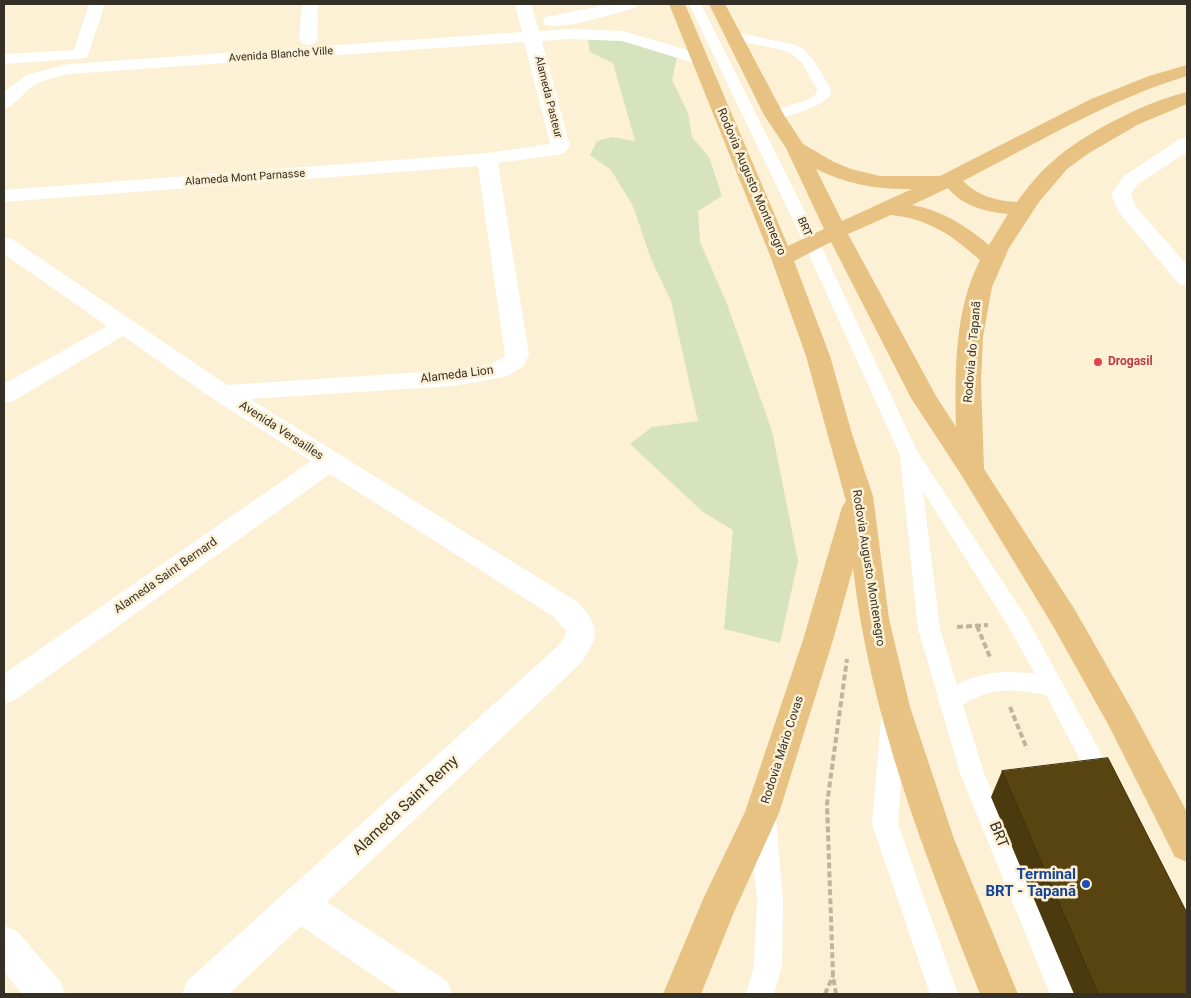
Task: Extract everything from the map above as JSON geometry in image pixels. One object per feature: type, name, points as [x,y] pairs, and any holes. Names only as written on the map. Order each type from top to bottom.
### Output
[{"type":"main road","name":"Rodovia Augusto Montenegro","points":[[677,4],[782,258],[818,356],[838,434],[859,496],[874,619],[894,707],[936,839],[999,994]]},
{"type":"main road","points":[[717,4],[774,115],[796,148],[836,231],[924,398],[971,469],[1064,618],[1120,717],[1187,846]]},
{"type":"main road","points":[[782,258],[836,231],[952,179],[1071,115],[1136,86],[1187,70]]},
{"type":"main road","name":"Rodovia do Tapanã","points":[[971,469],[968,404],[973,328],[978,294],[992,259],[1022,209],[1061,164],[1107,132],[1151,110],[1187,98]]},
{"type":"main road","points":[[796,148],[813,160],[836,171],[864,179],[904,183],[924,183],[952,179]]},
{"type":"main road","points":[[952,179],[958,188],[977,200],[1002,208],[1022,209]]},
{"type":"main road","points":[[889,208],[916,211],[941,219],[958,230],[992,259]]},
{"type":"main road","name":"Rodovia Mário Covas","points":[[682,994],[717,910],[762,813],[818,640],[859,496]]},
{"type":"street","points":[[81,54],[97,4]]},
{"type":"street","points":[[308,40],[310,4]]},
{"type":"street","name":"Alameda Pasteur","points":[[486,159],[548,152],[560,146],[523,4]]},
{"type":"street","name":"Avenida Blanche Ville","points":[[567,27],[630,4]]},
{"type":"street","name":"Avenida Blanche Ville","points":[[4,103],[26,80],[53,71],[209,54],[567,27],[623,36],[701,60]]},
{"type":"street","name":"Avenida Blanche Ville","points":[[4,59],[81,54],[209,54],[308,40],[531,30]]},
{"type":"street","points":[[1187,143],[1131,180],[1121,194],[1125,207],[1178,255],[1187,279]]},
{"type":"street","name":"Alameda Mont Parnasse","points":[[4,196],[486,159]]},
{"type":"street","name":"Alameda Lion","points":[[222,393],[453,378],[496,371],[508,366],[515,360],[517,354],[486,159]]},
{"type":"street","name":"Avenida Versailles","points":[[4,244],[222,393],[328,462],[565,609]]},
{"type":"street","points":[[4,395],[124,326]]},
{"type":"street","name":"Alameda Saint Bernard","points":[[4,691],[328,462]]},
{"type":"street","name":"Alameda Saint Remy","points":[[201,994],[300,905],[568,656],[580,641],[582,632],[578,621],[565,609]]},
{"type":"street","points":[[300,905],[433,994]]},
{"type":"street","points":[[4,944],[46,994]]},
{"type":"lane","name":"BRT","points":[[694,4],[811,243],[908,452],[1018,623],[1117,805]]},
{"type":"lane","points":[[734,36],[787,47],[798,52],[808,61],[824,89],[823,96],[815,102],[774,115]]},
{"type":"lane","name":"BRT","points":[[908,452],[929,629],[952,700],[972,773],[1064,994]]},
{"type":"lane","points":[[952,700],[973,687],[999,681],[1031,683],[1054,688]]},
{"type":"lane","points":[[894,707],[885,824],[944,994]]},
{"type":"lane","points":[[760,994],[768,966],[770,902],[762,813]]},
{"type":"path","points":[[929,629],[1018,623]]},
{"type":"path","points":[[836,994],[833,976],[827,804],[847,656]]},
{"type":"path","points":[[824,994],[833,976]]},
{"type":"green space","points":[[587,34],[623,36],[678,53],[672,80],[688,113],[692,137],[709,157],[722,196],[698,211],[700,242],[727,304],[772,431],[798,561],[780,643],[724,629],[733,530],[703,512],[630,444],[652,427],[698,421],[671,301],[651,259],[633,206],[611,170],[590,155],[597,141],[612,137],[635,141],[613,63],[590,52]]},
{"type":"building","name":"Terminal BRT - Tapanã","points":[[1108,758],[1187,913],[1187,994],[1098,994],[1002,771]]},
{"type":"place","name":"Drogasil","points":[[1098,362]]},
{"type":"place","name":"Terminal BRT - Tapanã","points":[[1086,884]]}]
